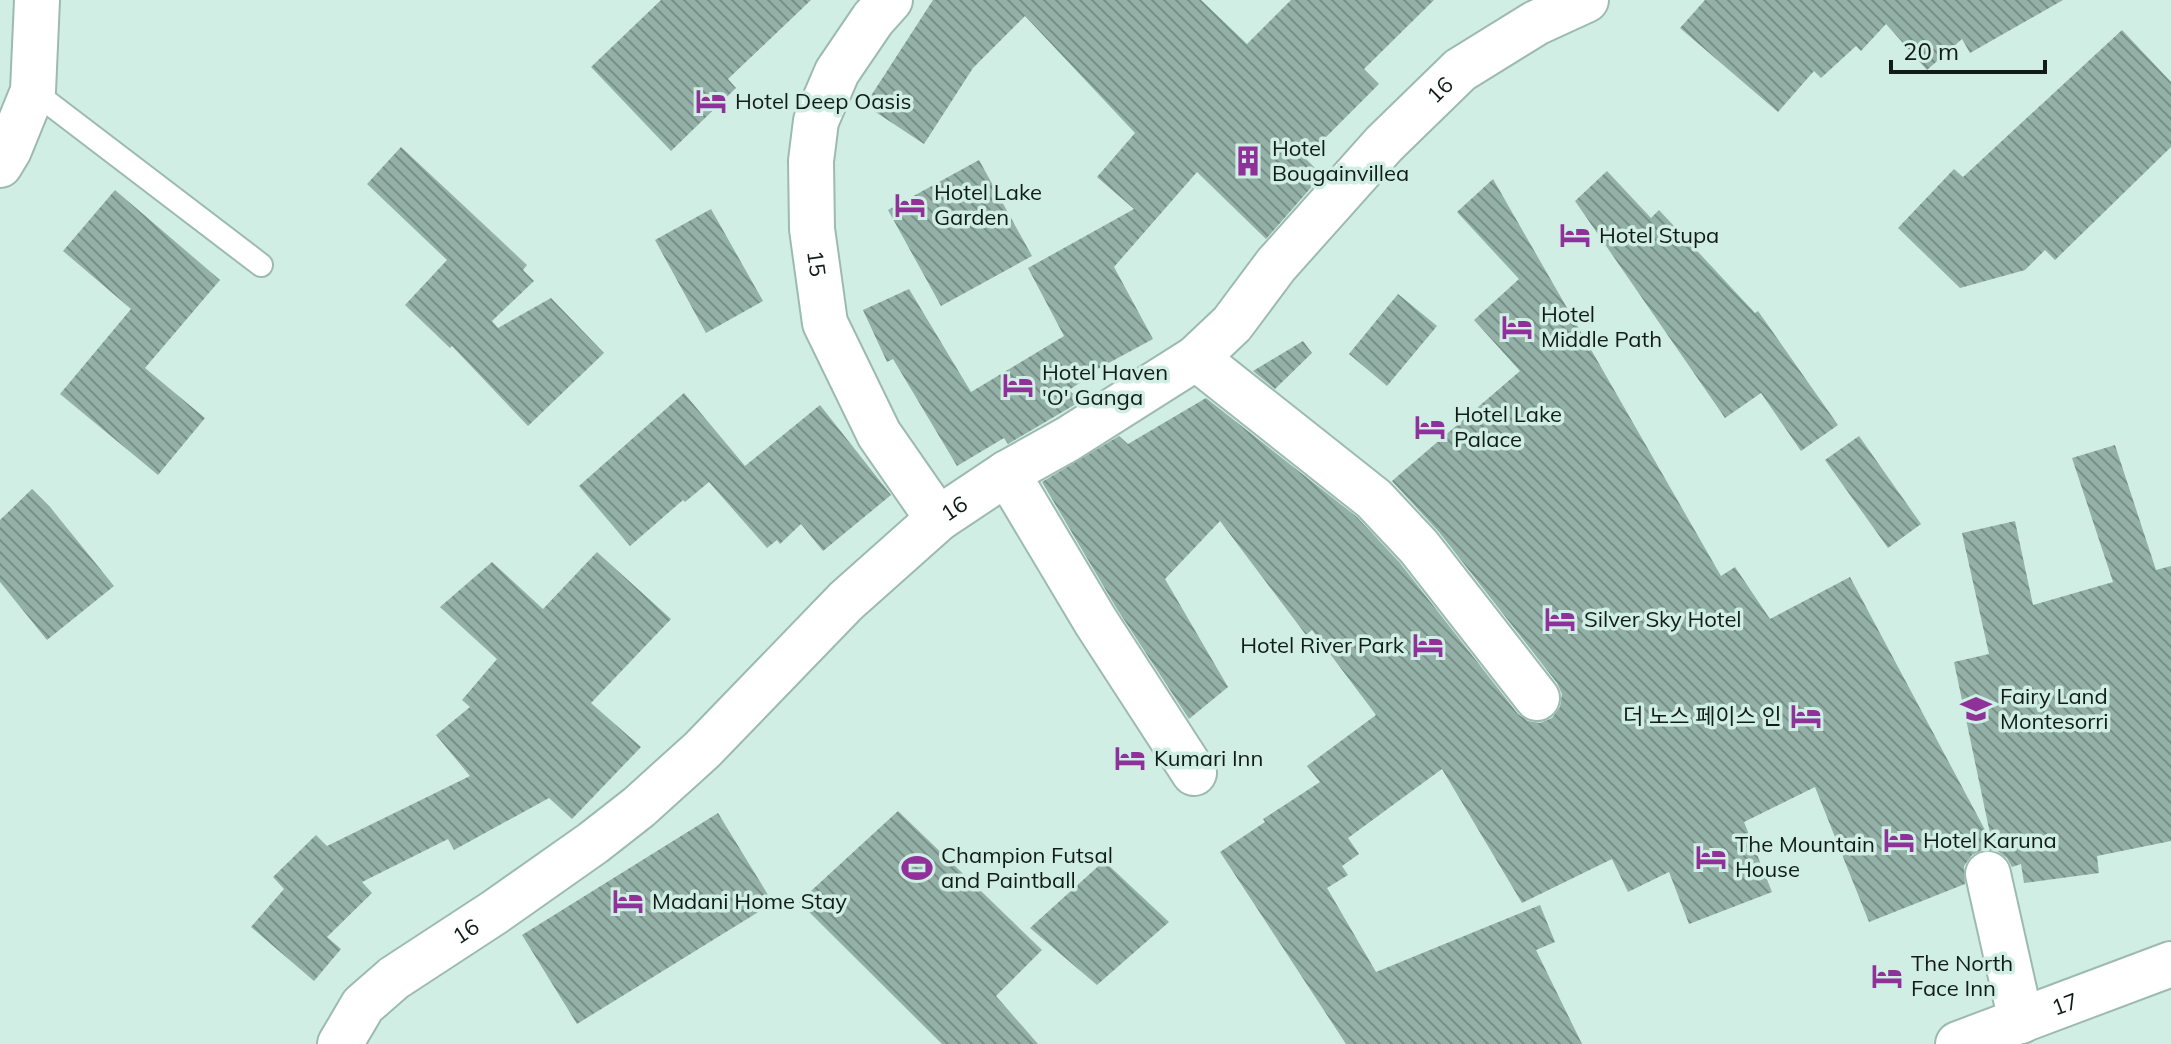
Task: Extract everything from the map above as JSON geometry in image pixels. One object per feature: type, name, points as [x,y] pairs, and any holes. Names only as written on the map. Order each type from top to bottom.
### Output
[{"type":"street","points":[[0,165],[33,91],[37,0]]},
{"type":"street","name":"15","points":[[890,0],[873,19],[837,72],[816,121],[811,161],[812,229],[825,323],[879,434],[938,519]]},
{"type":"street","name":"16","points":[[340,1044],[363,1005],[394,978],[495,912],[639,807],[702,750],[846,601],[938,519],[1007,473],[1068,439],[1196,358],[1232,324],[1276,265],[1384,144],[1460,70],[1536,23],[1586,0]]},
{"type":"street","points":[[1196,358],[1374,499],[1419,547],[1537,698]]},
{"type":"street","points":[[1007,473],[1096,622],[1194,773]]},
{"type":"street","points":[[1988,874],[2021,1021]]},
{"type":"street","name":"17","points":[[1958,1044],[2171,964]]},
{"type":"lane","points":[[33,91],[261,265]]},
{"type":"building","points":[[661,0],[811,0],[728,79],[736,88],[671,151],[591,67]]},
{"type":"building","points":[[933,0],[1201,0],[1247,44],[1291,0],[1434,0],[1364,69],[1379,84],[1305,158],[1322,175],[1266,239],[1197,172],[1114,267],[1153,339],[1079,379],[1081,382],[1069,390],[1081,401],[1008,444],[1004,438],[957,466],[893,359],[887,362],[863,310],[909,289],[971,392],[1064,336],[1028,268],[1134,209],[1097,177],[1135,133],[1025,16],[973,68],[924,144],[865,105]]},
{"type":"building","points":[[1705,0],[2063,0],[1970,53],[1962,39],[1927,70],[1886,24],[1861,51],[1856,46],[1821,78],[1814,71],[1778,112],[1680,28]]},
{"type":"building","points":[[2122,30],[2171,82],[2171,147],[2055,260],[2045,250],[2025,270],[1960,288],[1898,228],[1954,169],[1963,177]]},
{"type":"building","points":[[401,147],[527,265],[523,270],[534,281],[492,321],[498,328],[551,298],[604,353],[528,426],[452,346],[450,348],[405,305],[447,260],[367,184]]},
{"type":"building","points":[[979,160],[1032,256],[941,306],[888,210]]},
{"type":"building","points":[[1607,171],[1651,218],[1659,210],[1755,313],[1758,311],[1838,425],[1801,451],[1761,393],[1725,418],[1575,201]]},
{"type":"building","points":[[1493,179],[1721,576],[1735,567],[1770,619],[1850,577],[1992,843],[1954,662],[1989,654],[1962,533],[2015,521],[2033,605],[2113,582],[2072,458],[2115,445],[2156,570],[2171,566],[2171,841],[2097,856],[2099,873],[2024,883],[2021,864],[2012,867],[2007,858],[1996,850],[1982,850],[1972,855],[1964,866],[1965,884],[1869,922],[1815,787],[1744,822],[1772,892],[1689,924],[1669,872],[1628,892],[1612,859],[1522,903],[1442,769],[1348,838],[1359,854],[1342,866],[1348,875],[1327,888],[1376,972],[1540,905],[1555,942],[1536,950],[1582,1044],[1346,1044],[1220,852],[1320,782],[1307,766],[1376,715],[1312,630],[1306,635],[1220,521],[1165,579],[1228,687],[1189,719],[1117,609],[1042,482],[1119,436],[1128,444],[1206,398],[1357,517],[1400,563],[1518,714],[1528,721],[1540,723],[1552,718],[1560,707],[1562,694],[1557,683],[1439,532],[1392,481],[1520,371],[1474,320],[1519,279],[1457,212]]},
{"type":"building","points":[[115,190],[220,280],[145,368],[205,418],[158,475],[60,394],[131,309],[63,251]]},
{"type":"building","points":[[711,209],[763,301],[706,333],[655,240]]},
{"type":"building","points":[[1398,294],[1437,326],[1387,386],[1349,354]]},
{"type":"building","points":[[1303,341],[1312,353],[1275,389],[1253,371]]},
{"type":"building","points":[[684,393],[745,466],[820,405],[891,495],[823,551],[801,524],[780,544],[777,540],[767,548],[709,482],[630,546],[579,486]]},
{"type":"building","points":[[1859,436],[1921,524],[1888,548],[1825,460]]},
{"type":"building","points":[[32,489],[114,586],[47,640],[0,582],[0,520]]},
{"type":"building","points":[[597,552],[671,619],[591,703],[641,747],[572,819],[549,798],[454,850],[448,839],[362,882],[372,893],[327,937],[341,949],[314,981],[251,927],[284,889],[273,877],[316,835],[327,846],[470,776],[436,735],[470,707],[462,700],[497,659],[440,607],[492,562],[543,609]]},
{"type":"building","points":[[898,811],[1042,950],[996,996],[1038,1044],[942,1044],[799,902]]},
{"type":"building","points":[[718,813],[773,903],[577,1024],[522,935]]},
{"type":"building","points":[[1104,861],[1169,922],[1097,985],[1030,928]]},
{"type":"place","name":"Hotel Deep Oasis","points":[[711,101]]},
{"type":"place","name":"Hotel Bougainvillea","points":[[1248,161]]},
{"type":"place","name":"Hotel Lake Garden","points":[[910,205]]},
{"type":"place","name":"Hotel Stupa","points":[[1575,235]]},
{"type":"place","name":"Hotel Middle Path","points":[[1517,327]]},
{"type":"place","name":"Hotel Haven 'O' Ganga","points":[[1018,385]]},
{"type":"place","name":"Hotel Lake Palace","points":[[1430,427]]},
{"type":"place","name":"Silver Sky Hotel","points":[[1560,619]]},
{"type":"place","name":"Hotel River Park","points":[[1428,645]]},
{"type":"place","name":"Fairy Land Montesorri","points":[[1976,709]]},
{"type":"place","name":"더 노스 페이스 인","points":[[1806,716]]},
{"type":"place","name":"Kumari Inn","points":[[1130,758]]},
{"type":"place","name":"Hotel Karuna","points":[[1899,840]]},
{"type":"place","name":"The Mountain House","points":[[1711,857]]},
{"type":"place","name":"Champion Futsal and Paintball","points":[[917,868]]},
{"type":"place","name":"Madani Home Stay","points":[[628,901]]},
{"type":"place","name":"The North Face Inn","points":[[1887,976]]}]
